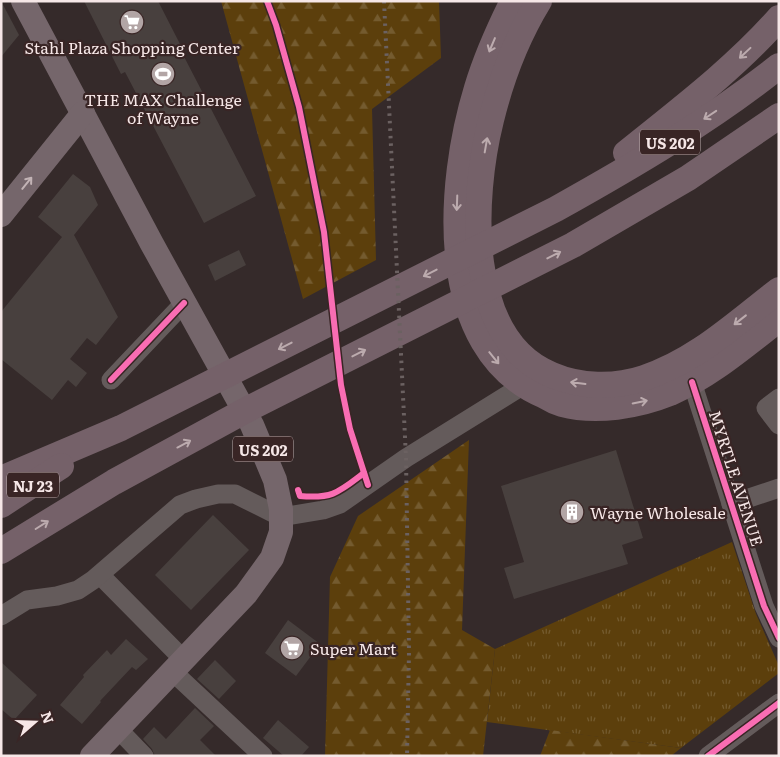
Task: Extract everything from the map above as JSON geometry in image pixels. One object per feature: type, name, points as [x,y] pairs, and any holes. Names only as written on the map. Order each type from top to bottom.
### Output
[{"type":"highway","points":[[513,1],[487,57],[469,115],[457,200],[457,229],[461,276],[466,303],[476,329],[490,353],[509,375],[594,385],[642,379],[667,369],[702,350],[779,290]]},
{"type":"highway","points":[[539,1],[508,65],[491,121],[482,176],[480,228],[483,273],[487,297],[496,319],[508,340],[524,358],[534,379],[534,392],[562,404],[593,407],[621,406],[648,401],[692,382],[722,363],[779,318]]},
{"type":"highway","points":[[556,209],[707,87],[750,48],[779,18]]},
{"type":"highway","name":"US 202","points":[[121,428],[556,209],[664,146],[779,66]]},
{"type":"highway","name":"US 202","points":[[1,551],[114,482],[206,432],[573,245],[688,178],[779,116]]},
{"type":"highway","name":"NJ 23","points":[[1,505],[61,459],[121,428]]},
{"type":"highway","points":[[1,479],[61,459]]},
{"type":"main road","name":"US 202","points":[[24,1],[184,302],[252,425],[275,480],[281,517],[281,532],[272,558],[246,594],[92,756]]},
{"type":"main road","points":[[1,215],[83,113]]},
{"type":"street","points":[[111,380],[184,302]]},
{"type":"street","points":[[1,616],[27,600],[56,596],[78,590],[100,575],[180,505],[196,499],[218,494],[235,494],[281,517],[323,510],[340,504],[406,458],[534,379]]},
{"type":"street","name":"MYRTLE AVENUE","points":[[692,382],[764,606],[779,638]]},
{"type":"street","points":[[779,398],[766,408],[779,425]]},
{"type":"street","points":[[731,504],[779,488]]},
{"type":"street","points":[[100,575],[178,666],[263,756]]},
{"type":"street","points":[[708,756],[779,703]]},
{"type":"street","points":[[118,729],[144,756]]},
{"type":"green space","points":[[221,1],[439,1],[441,58],[372,109],[376,260],[303,299]]},
{"type":"green space","points":[[469,440],[462,630],[495,649],[483,756],[325,756],[330,577],[358,516]]},
{"type":"green space","points":[[732,542],[756,614],[779,666],[779,673],[681,748],[487,722],[495,649]]},
{"type":"green space","points":[[550,730],[681,748],[671,756],[540,756]]},
{"type":"building","points":[[1,1],[19,35],[1,57]]},
{"type":"building","points":[[84,1],[158,1],[180,44],[178,45],[256,196],[204,223],[125,72],[121,74]]},
{"type":"building","points":[[73,174],[90,187],[98,205],[74,235],[118,317],[96,345],[87,338],[70,359],[87,373],[76,387],[68,380],[52,400],[1,359],[1,312],[62,237],[38,217]]},
{"type":"building","points":[[239,250],[246,265],[215,281],[208,265]]},
{"type":"building","name":"Wayne Wholesale","points":[[616,450],[643,538],[622,545],[628,564],[514,599],[504,568],[524,562],[501,486]]},
{"type":"building","points":[[213,515],[249,550],[191,610],[155,575]]},
{"type":"building","name":"Super Mart","points":[[288,620],[320,644],[296,676],[265,653]]},
{"type":"building","points":[[126,639],[148,659],[136,670],[132,667],[100,701],[82,724],[60,705],[84,677],[83,675],[107,650],[111,655]]},
{"type":"building","points":[[215,660],[236,681],[219,699],[197,679]]},
{"type":"building","points":[[1,662],[37,695],[14,720],[1,709]]},
{"type":"building","points":[[195,708],[214,726],[200,740],[216,756],[155,756],[152,749],[143,739],[154,727],[166,739]]},
{"type":"building","points":[[278,720],[309,747],[301,756],[284,756],[263,738]]},
{"type":"railway","points":[[384,1],[406,458],[409,652],[407,756]]},
{"type":"cycle path","points":[[267,1],[276,25],[299,107],[324,232],[341,385],[350,429],[368,485]]},
{"type":"cycle path","points":[[111,380],[184,303]]},
{"type":"cycle path","points":[[692,382],[764,606],[779,638]]},
{"type":"cycle path","points":[[298,490],[300,496],[328,495],[335,493],[364,473]]},
{"type":"cycle path","points":[[708,756],[779,703]]},
{"type":"place","name":"Stahl Plaza Shopping Center","points":[[132,22]]},
{"type":"place","name":"THE MAX Challenge of Wayne","points":[[163,74]]},
{"type":"place","name":"Wayne Wholesale","points":[[572,512]]},
{"type":"place","name":"Super Mart","points":[[292,648]]}]
